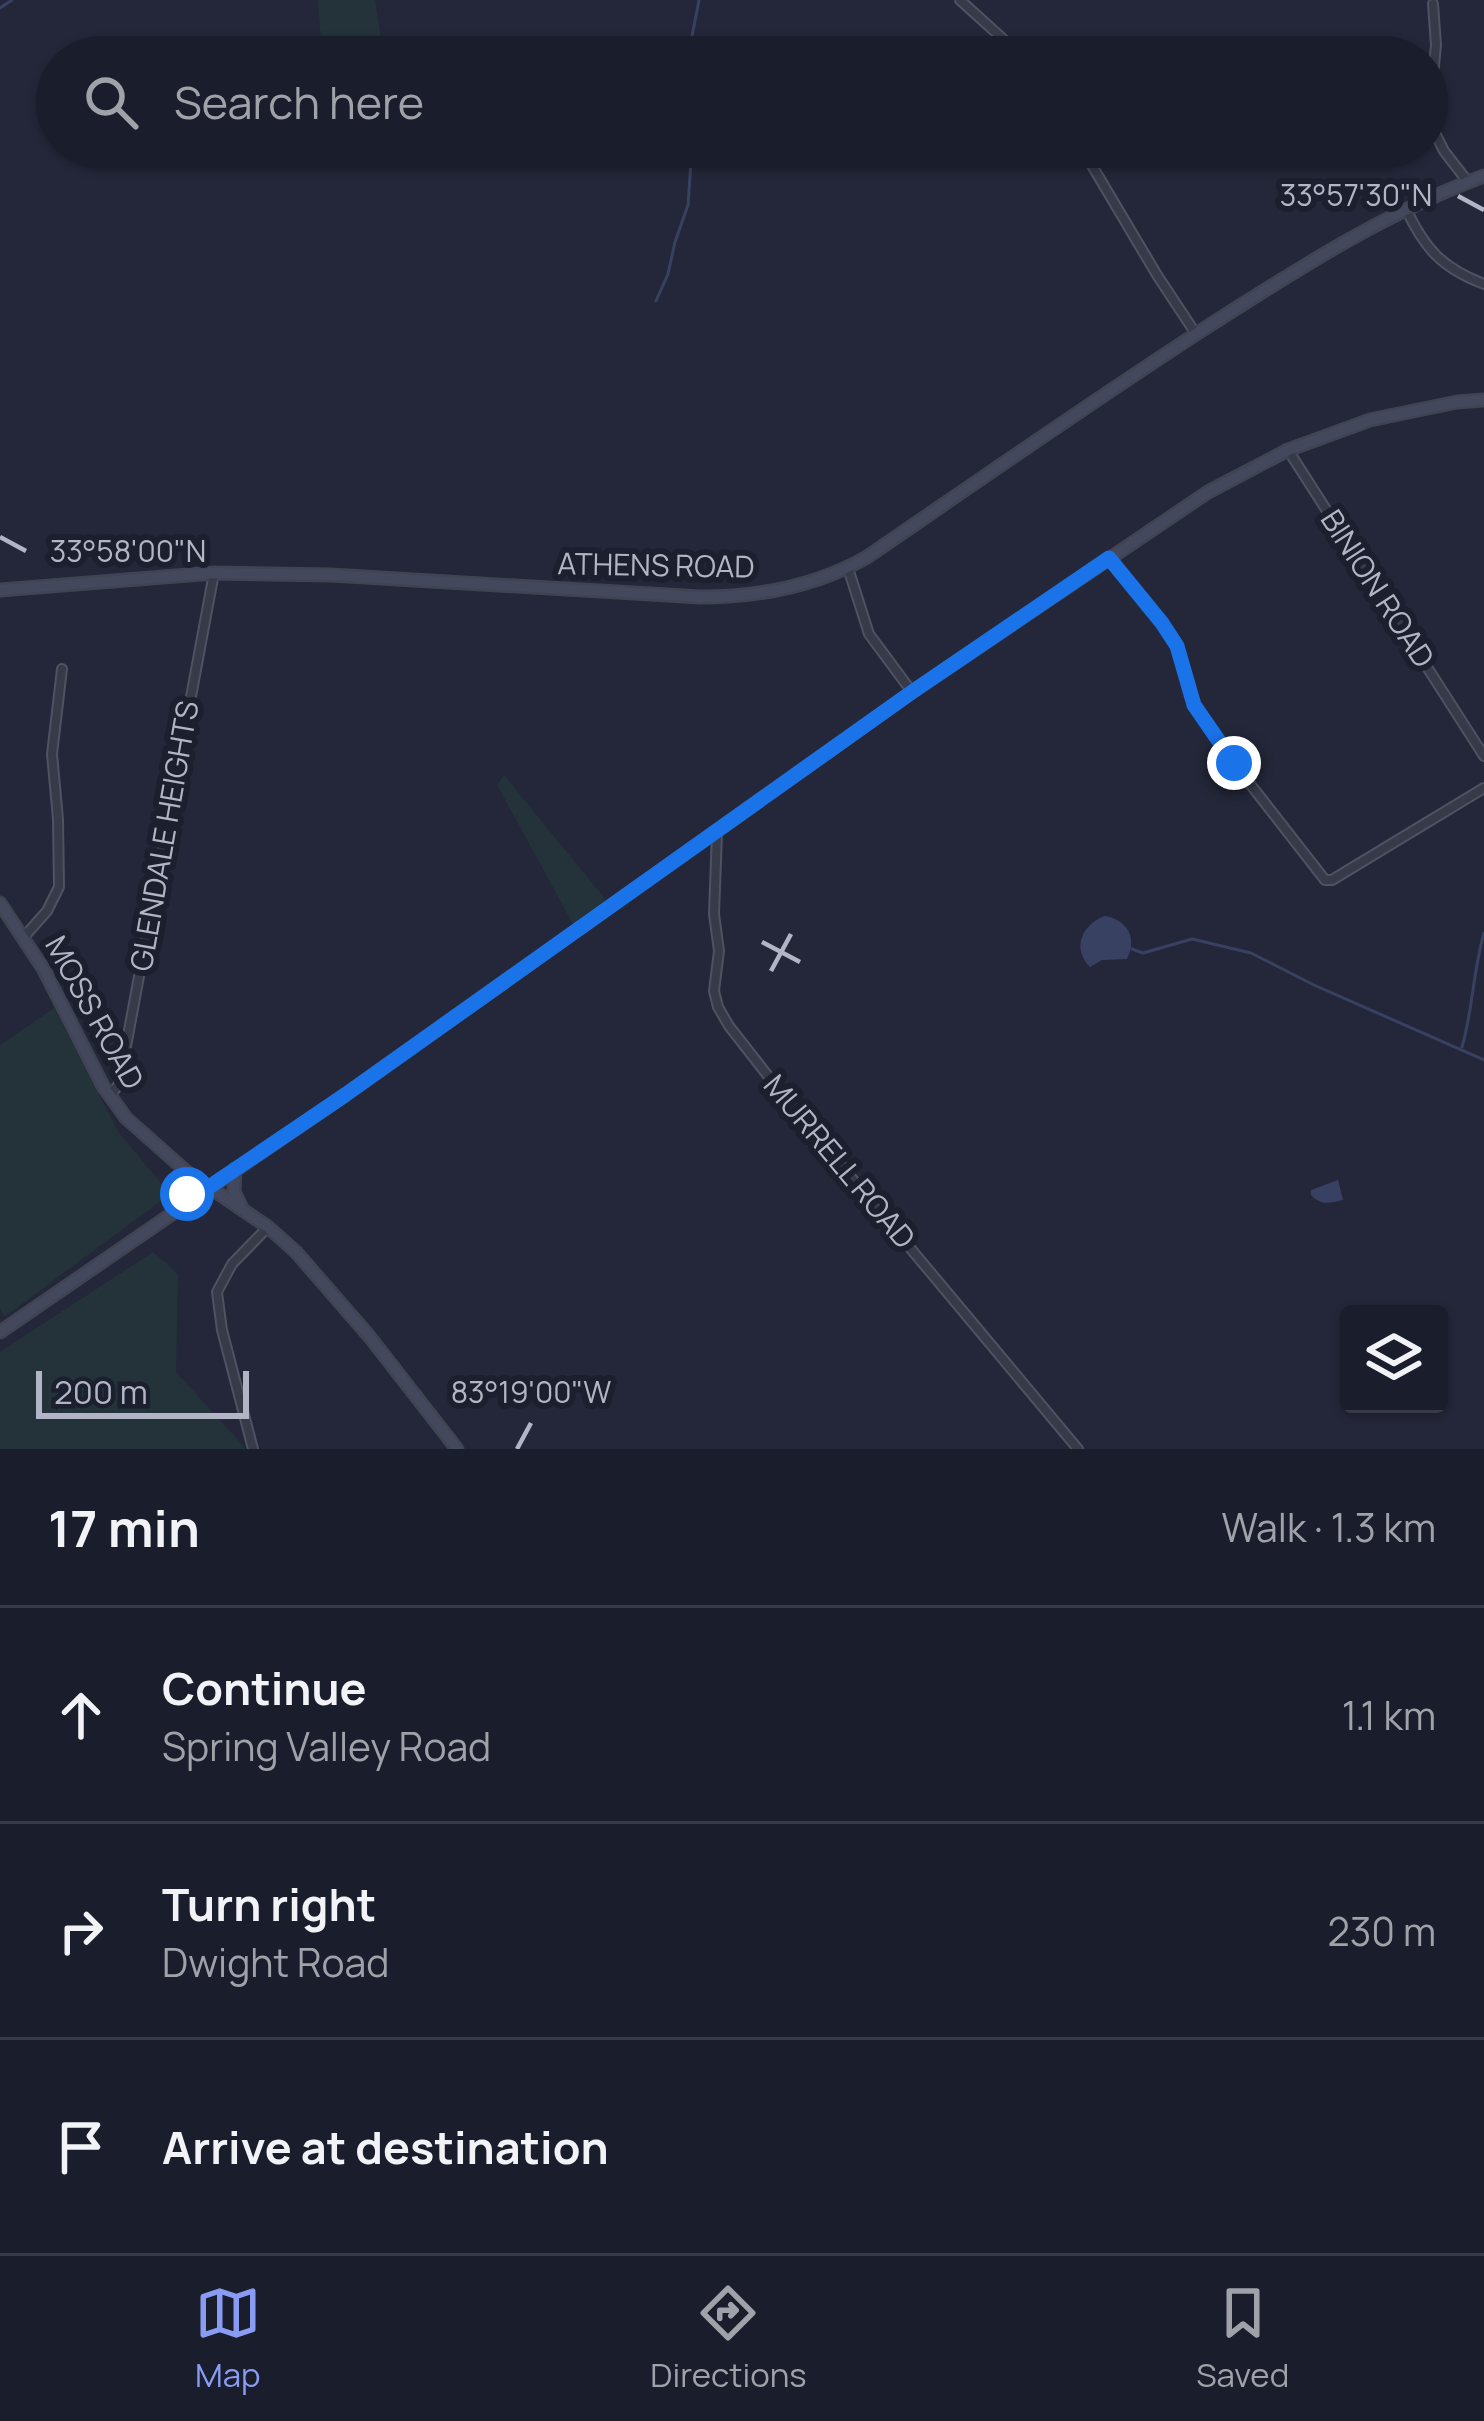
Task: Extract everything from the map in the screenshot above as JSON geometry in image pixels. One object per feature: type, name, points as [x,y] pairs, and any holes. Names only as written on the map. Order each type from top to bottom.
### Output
[{"type":"street","points":[[960,0],[1000,36]]},
{"type":"street","points":[[1433,4],[1435,36]]},
{"type":"street","points":[[1448,156],[1468,182]]},
{"type":"street","points":[[1093,168],[1196,334]]},
{"type":"street","name":"ATHENS ROAD","points":[[0,590],[214,574],[350,576],[700,597],[776,591],[825,578],[848,568],[1196,334],[1348,239],[1484,176]]},
{"type":"street","points":[[1406,209],[1423,243],[1445,264],[1484,284]]},
{"type":"street","points":[[0,1332],[345,1095],[912,692],[1208,492],[1288,450],[1375,418],[1484,400]]},
{"type":"street","name":"BINION ROAD","points":[[1288,450],[1484,756]]},
{"type":"street","points":[[1109,558],[1177,646],[1194,705],[1325,880],[1484,788]]},
{"type":"street","points":[[848,568],[869,634],[912,692]]},
{"type":"street","name":"GLENDALE HEIGHTS","points":[[110,1096],[119,1084],[214,574]]},
{"type":"street","points":[[24,937],[47,911],[58,887],[52,754],[62,669]]},
{"type":"street","name":"MURRELL ROAD","points":[[717,831],[714,991],[729,1026],[1078,1449]]},
{"type":"street","name":"MOSS ROAD","points":[[0,903],[126,1118],[187,1172],[268,1227],[327,1286],[457,1449]]},
{"type":"street","points":[[235,1168],[234,1192],[244,1211]]},
{"type":"street","points":[[181,1206],[189,1186],[187,1172]]},
{"type":"street","points":[[253,1449],[222,1330],[218,1292],[232,1264],[268,1227]]},
{"type":"shaded area","points":[[318,0],[375,0],[381,36],[321,36]]},
{"type":"shaded area","points":[[504,775],[606,900],[573,924],[497,785]]},
{"type":"shaded area","points":[[54,1008],[119,1133],[170,1194],[4,1317],[0,1308],[0,1045]]},
{"type":"shaded area","points":[[153,1252],[178,1274],[176,1372],[246,1449],[0,1449],[0,1352]]},
{"type":"water","points":[[1104,916],[1124,925],[1131,937],[1130,951],[1127,959],[1102,960],[1090,967],[1080,945],[1085,932]]},
{"type":"water","points":[[1338,1180],[1343,1200],[1322,1202],[1311,1195],[1311,1190]]},
{"type":"waterway","points":[[0,8],[12,0]]},
{"type":"waterway","points":[[692,36],[699,0]]},
{"type":"waterway","points":[[656,301],[688,205],[691,168]]},
{"type":"waterway","points":[[1462,1047],[1484,933]]},
{"type":"waterway","points":[[1132,949],[1143,953],[1192,939],[1251,953],[1484,1060]]},
{"type":"route","points":[[187,1194],[181,1206],[1109,558],[1177,646],[1194,705],[1234,763]]}]
